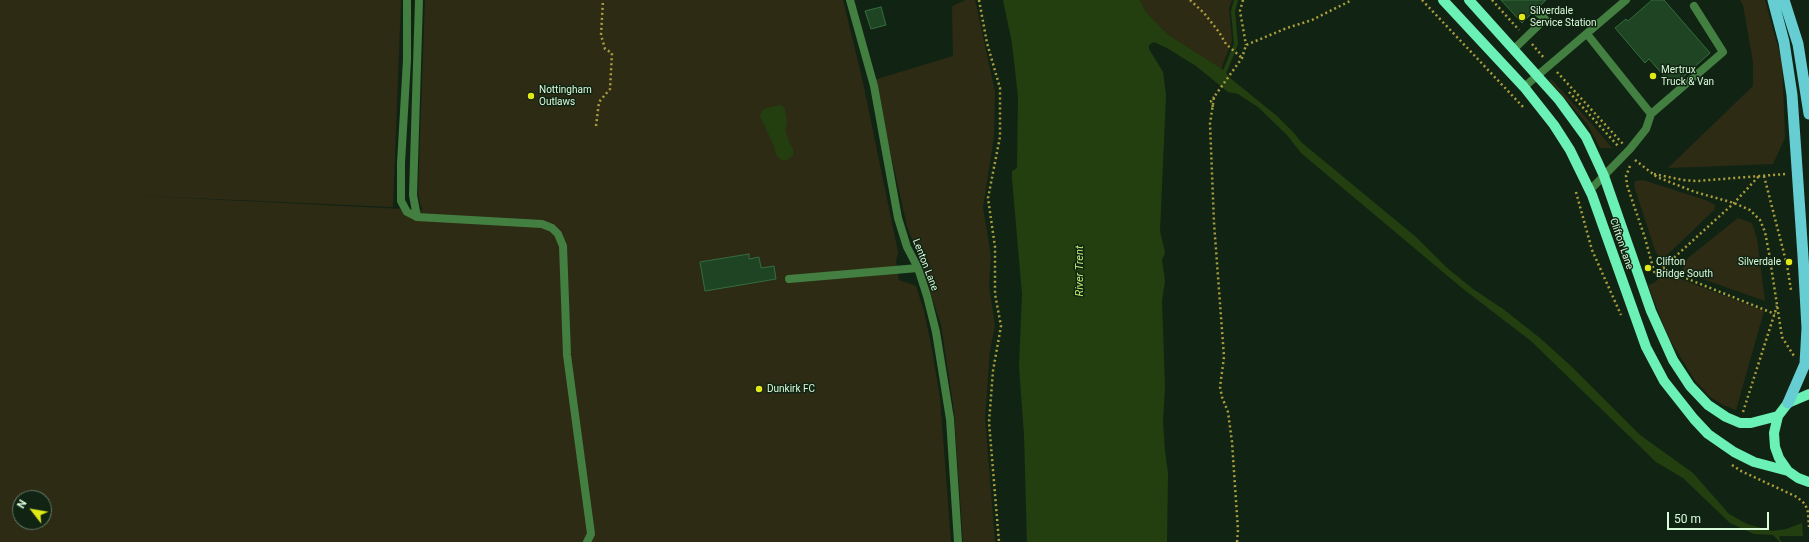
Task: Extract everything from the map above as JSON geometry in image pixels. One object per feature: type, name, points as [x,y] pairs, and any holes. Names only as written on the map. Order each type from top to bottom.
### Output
[{"type":"highway","points":[[1773,0],[1784,42],[1792,95],[1804,256],[1806,328],[1804,364],[1788,403]]},
{"type":"highway","points":[[1784,0],[1798,44],[1809,114]]},
{"type":"main road","name":"Clifton Lane","points":[[1443,0],[1524,87],[1554,126],[1570,150],[1590,190],[1636,323],[1646,347],[1664,381],[1708,434],[1734,452],[1754,462],[1788,471]]},
{"type":"main road","name":"Clifton Lane","points":[[1469,0],[1537,74],[1574,119],[1586,137],[1604,176],[1651,312],[1673,360],[1690,386],[1708,405],[1726,417],[1740,423]]},
{"type":"main road","points":[[1809,394],[1788,403],[1778,416],[1774,433],[1775,447],[1779,458],[1788,471],[1798,478],[1809,482]]},
{"type":"main road","points":[[1740,423],[1751,423],[1778,416]]},
{"type":"street","points":[[408,0],[401,163],[401,201],[407,212],[417,217],[542,224],[552,228],[558,234],[563,246],[567,355],[590,539]]},
{"type":"street","points":[[417,217],[413,195],[419,0]]},
{"type":"street","name":"Lenton Lane","points":[[850,0],[874,86],[898,218],[907,247],[918,268],[936,332],[950,419],[958,542]]},
{"type":"street","points":[[1524,87],[1537,74],[1587,34],[1626,0]]},
{"type":"street","points":[[1590,190],[1630,150],[1646,129],[1651,114],[1723,52],[1694,6]]},
{"type":"street","points":[[1514,49],[1545,19],[1536,10]]},
{"type":"street","points":[[1587,34],[1651,114]]},
{"type":"street","points":[[789,279],[918,268]]},
{"type":"path","points":[[596,126],[599,102],[610,89],[612,53],[605,49],[601,35],[603,0]]},
{"type":"path","points":[[979,0],[987,43],[1000,88],[1000,137],[988,198],[995,247],[994,294],[1000,326],[989,422],[999,542]]},
{"type":"path","points":[[1190,0],[1219,32],[1226,44],[1242,58]]},
{"type":"path","points":[[1237,542],[1237,509],[1232,442],[1228,412],[1220,387],[1224,357],[1214,216],[1210,124],[1215,95],[1242,58],[1246,45],[1240,10],[1243,0]]},
{"type":"path","points":[[1246,45],[1287,28],[1312,20],[1352,0]]},
{"type":"path","points":[[1422,0],[1526,110]]},
{"type":"path","points":[[1492,0],[1621,142],[1638,156],[1629,168],[1626,176],[1627,185],[1649,250],[1655,275],[1734,203],[1759,176]]},
{"type":"path","points":[[1785,174],[1698,180],[1678,179],[1653,174],[1668,183],[1734,203],[1750,210],[1760,220],[1765,232],[1782,336],[1797,360],[1798,353]]},
{"type":"path","points":[[1764,176],[1787,266],[1792,292]]},
{"type":"path","points":[[1574,185],[1592,250],[1621,317]]},
{"type":"path","points":[[1663,269],[1774,313],[1779,318]]},
{"type":"path","points":[[1740,423],[1777,306]]},
{"type":"path","points":[[1734,452],[1728,463],[1741,472],[1797,497],[1805,504],[1808,512],[1809,527]]},
{"type":"shaded area","points":[[0,0],[401,0],[393,207],[124,195],[423,210],[418,193],[425,0],[843,0],[862,78],[898,252],[896,261],[899,280],[916,286],[924,311],[932,350],[940,398],[951,542],[0,542]]},
{"type":"shaded area","points":[[966,0],[975,0],[995,92],[994,136],[983,208],[991,256],[989,285],[995,326],[990,350],[985,418],[995,542],[963,542],[954,410],[941,325],[920,260],[907,226],[874,80],[953,56],[952,6]]},
{"type":"shaded area","points":[[1140,0],[1232,0],[1229,8],[1232,41],[1221,69],[1167,34],[1146,12]]},
{"type":"shaded area","points":[[1740,0],[1765,0],[1782,62],[1785,138],[1773,164],[1668,168],[1753,86],[1753,62],[1743,5]]},
{"type":"shaded area","points":[[1551,79],[1612,148],[1600,148],[1588,125],[1549,80]]},
{"type":"shaded area","points":[[1643,180],[1708,201],[1715,205],[1714,210],[1663,259],[1659,257],[1655,250],[1634,186],[1635,181]]},
{"type":"shaded area","points":[[1738,218],[1752,223],[1757,239],[1765,301],[1683,272],[1684,265],[1688,258]]},
{"type":"shaded area","points":[[1665,273],[1764,311],[1736,410],[1723,405],[1709,396],[1694,379],[1668,337],[1648,285],[1654,283]]},
{"type":"water","name":"River Trent","points":[[1003,0],[1140,0],[1146,12],[1167,34],[1225,71],[1230,78],[1277,116],[1301,142],[1416,237],[1446,267],[1473,289],[1503,309],[1540,338],[1572,367],[1640,435],[1693,473],[1729,514],[1747,524],[1772,531],[1786,529],[1802,523],[1803,536],[1780,536],[1779,538],[1782,542],[1780,542],[1773,535],[1754,534],[1730,523],[1683,478],[1656,462],[1531,341],[1462,288],[1301,153],[1287,135],[1258,107],[1238,94],[1228,92],[1196,66],[1167,48],[1154,42],[1149,45],[1149,49],[1163,72],[1166,95],[1160,231],[1165,253],[1162,260],[1165,281],[1162,301],[1165,386],[1163,422],[1168,473],[1167,542],[1027,542],[1024,435],[1019,366],[1022,294],[1012,179],[1012,171],[1017,168],[1018,97],[1012,43]]},
{"type":"water","points":[[781,105],[785,109],[787,123],[785,130],[793,149],[793,155],[787,160],[782,160],[776,155],[774,146],[760,116],[761,112],[766,108]]},
{"type":"building","name":"Silverdale Service Station","points":[[1501,0],[1546,0],[1539,7],[1536,5],[1531,6],[1531,14],[1522,23]]},
{"type":"building","points":[[1652,0],[1664,0],[1710,53],[1673,86],[1649,59],[1645,63],[1615,28],[1626,19],[1628,21]]},
{"type":"building","points":[[881,7],[886,25],[871,29],[865,11]]},
{"type":"building","points":[[749,254],[749,259],[759,257],[761,268],[774,266],[776,279],[705,291],[700,262]]},
{"type":"waterway","points":[[1225,71],[1236,44],[1233,11],[1236,0]]},
{"type":"place","name":"Silverdale Service Station","points":[[1522,17]]},
{"type":"place","name":"Mertrux Truck & Van","points":[[1653,76]]},
{"type":"place","name":"Nottingham Outlaws","points":[[531,96]]},
{"type":"place","name":"Silverdale","points":[[1789,262]]},
{"type":"place","name":"Clifton Bridge South","points":[[1648,268]]},
{"type":"place","name":"Dunkirk FC","points":[[759,389]]}]
